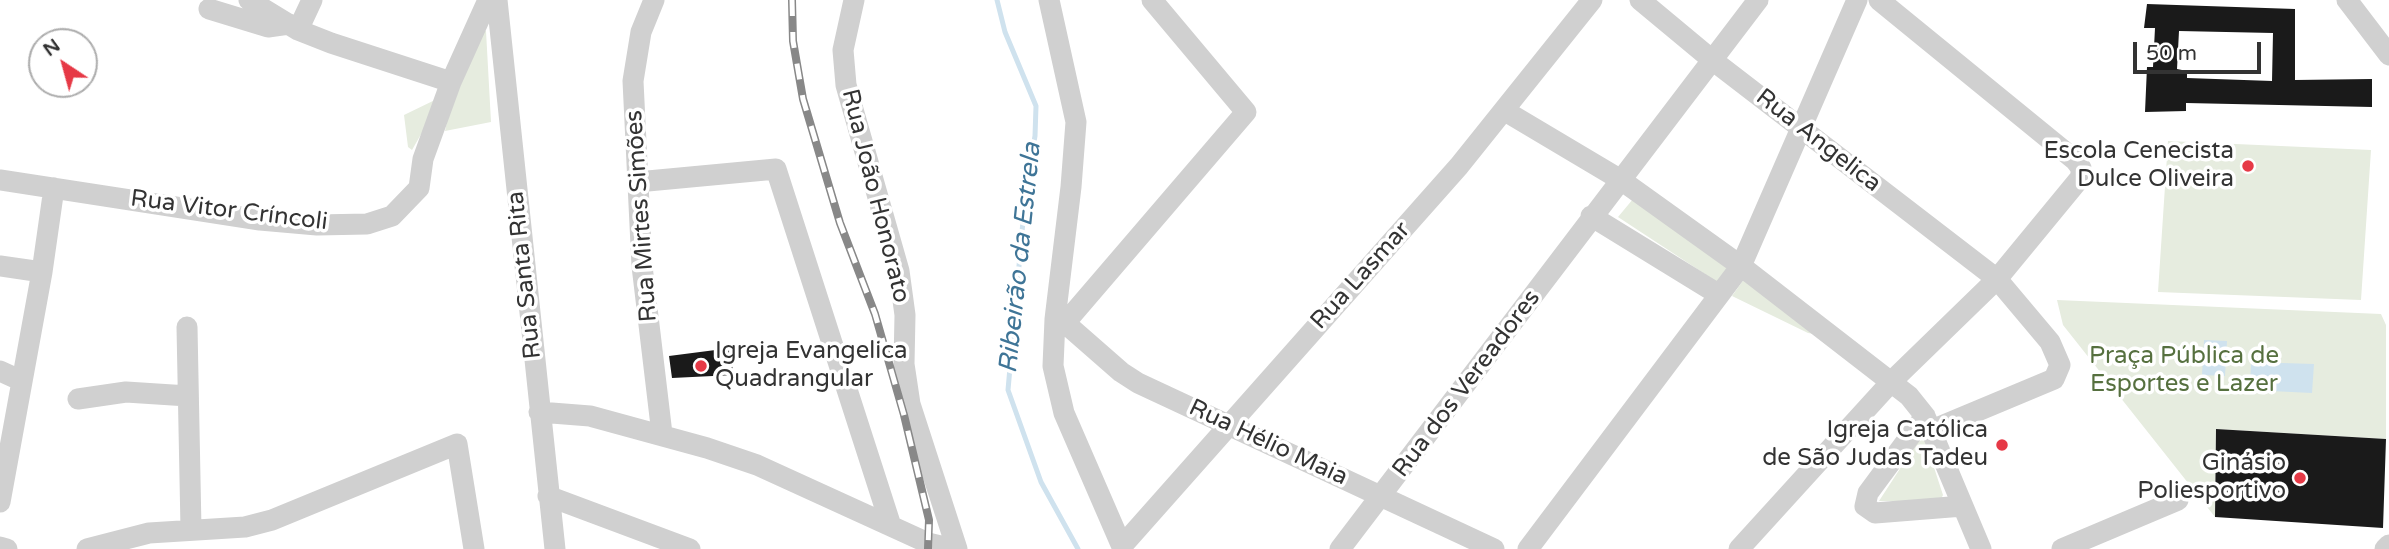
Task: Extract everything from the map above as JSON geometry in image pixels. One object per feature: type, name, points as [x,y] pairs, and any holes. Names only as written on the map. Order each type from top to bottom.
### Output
[{"type":"street","points":[[249,0],[294,27],[331,44],[450,82]]},
{"type":"street","points":[[294,27],[312,0]]},
{"type":"street","name":"Rua Vitor Críncoli","points":[[0,180],[260,220],[317,225],[367,224],[391,216],[408,202],[419,188],[424,159],[450,82],[488,0]]},
{"type":"street","name":"Rua Santa Rita","points":[[497,0],[555,549]]},
{"type":"street","name":"Rua Mirtes Simões","points":[[654,0],[635,57],[633,92],[642,266],[662,434]]},
{"type":"street","name":"Rua João Honorato","points":[[854,0],[843,50],[846,85],[899,271],[905,315],[904,364],[910,404],[955,549]]},
{"type":"street","points":[[1049,0],[1070,84],[1076,122],[1060,321],[1053,366],[1057,391],[1084,463],[1123,547]]},
{"type":"street","points":[[1060,321],[1246,112],[1152,0]]},
{"type":"street","name":"Rua Lasmar","points":[[1123,547],[1227,425],[1460,166],[1592,0]]},
{"type":"street","name":"Rua Angelica","points":[[1640,0],[1711,59],[1997,279],[2050,342],[2059,358],[2059,373],[2045,385],[1929,423]]},
{"type":"street","name":"Rua dos Vereadores","points":[[1340,549],[1382,497],[1591,216],[1759,0]]},
{"type":"street","points":[[1528,549],[1741,266],[1857,0]]},
{"type":"street","points":[[1739,549],[1892,382],[1997,279],[2081,177],[2078,164],[1879,0]]},
{"type":"street","points":[[2347,0],[2389,55]]},
{"type":"street","points":[[209,9],[268,27],[294,27]]},
{"type":"street","points":[[1505,111],[1621,180],[1741,266],[1892,382],[1920,407],[1981,549]]},
{"type":"street","points":[[637,182],[776,169],[891,526]]},
{"type":"street","points":[[0,502],[4,459],[22,381],[54,188]]},
{"type":"street","points":[[1591,216],[1718,294]]},
{"type":"street","points":[[0,266],[42,272]]},
{"type":"street","name":"Rua Hélio Maia","points":[[1060,321],[1138,383],[1494,549]]},
{"type":"street","points":[[187,327],[191,529]]},
{"type":"street","points":[[0,372],[22,381]]},
{"type":"street","points":[[78,399],[126,392],[188,396]]},
{"type":"street","points":[[539,412],[590,416],[662,434],[757,465],[928,542],[955,549]]},
{"type":"street","points":[[1929,423],[1868,493],[1866,506],[1875,513],[1963,506]]},
{"type":"street","points":[[87,549],[150,541],[191,529],[245,527],[272,520],[457,444],[474,549]]},
{"type":"street","points":[[548,496],[690,549]]},
{"type":"street","points":[[2062,549],[2178,500]]},
{"type":"street","points":[[2385,549],[2389,545]]},
{"type":"street","points":[[0,547],[7,549]]},
{"type":"green space","points":[[486,31],[491,122],[445,131],[450,108],[476,33]]},
{"type":"green space","points":[[437,99],[440,101],[412,150],[408,147],[404,115]]},
{"type":"green space","points":[[2168,141],[2371,150],[2361,300],[2158,292]]},
{"type":"green space","points":[[1633,199],[1730,266],[1717,282],[1618,217]]},
{"type":"green space","points":[[1747,275],[1820,335],[1808,333],[1732,296]]},
{"type":"green space","name":"Praça Pública de Esportes e Lazer","points":[[2057,300],[2381,314],[2386,325],[2386,439],[2216,429],[2215,517],[2063,325]]},
{"type":"green space","points":[[1925,440],[1943,495],[1940,501],[1879,501],[1918,441]]},
{"type":"water","points":[[2204,340],[2227,341],[2225,376],[2202,375]]},
{"type":"water","points":[[2251,362],[2314,364],[2312,393],[2250,390]]},
{"type":"building","points":[[2147,4],[2295,9],[2295,80],[2372,79],[2372,107],[2186,103],[2186,111],[2145,112],[2147,67],[2153,67],[2155,28],[2144,28]],"holes":[[[2179,31],[2273,33],[2272,81],[2187,78],[2187,71],[2177,69]]]},
{"type":"building","name":"Igreja Evangelica Quadrangular","points":[[731,348],[733,375],[672,378],[669,356]]},
{"type":"building","name":"Ginásio Poliesportivo","points":[[2216,429],[2386,439],[2383,528],[2215,517]]},
{"type":"waterway","name":"Ribeirão da Estrela","points":[[997,0],[1005,32],[1036,106],[1008,390],[1041,482],[1078,549]]},
{"type":"railway","points":[[792,0],[793,41],[803,99],[840,223],[875,314],[904,415],[929,520],[928,549]]},
{"type":"place","name":"Escola Cenecista Dulce Oliveira","points":[[2248,166]]},
{"type":"place","name":"Igreja Evangelica Quadrangular","points":[[701,366]]},
{"type":"place","name":"Igreja Católica de São Judas Tadeu","points":[[2002,445]]},
{"type":"place","name":"Ginásio Poliesportivo","points":[[2300,478]]}]
